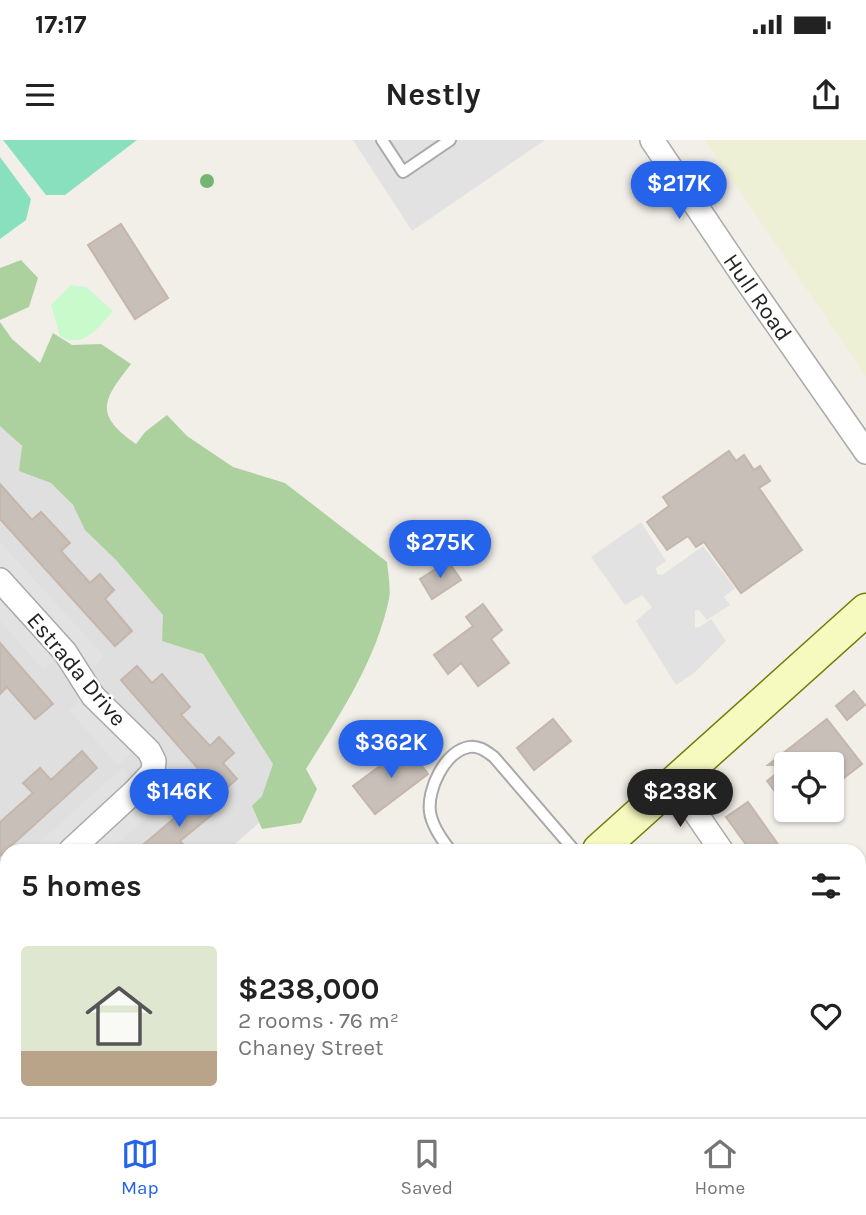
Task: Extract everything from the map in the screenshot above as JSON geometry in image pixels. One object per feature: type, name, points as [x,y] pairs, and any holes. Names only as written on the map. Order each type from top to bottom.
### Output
[{"type":"street","name":"Hull Road","points":[[652,140],[866,452]]},
{"type":"street","name":"Estrada Drive","points":[[0,580],[65,652],[93,696],[149,751],[154,761],[153,772],[78,844]]},
{"type":"street","points":[[606,844],[866,610]]},
{"type":"street","points":[[675,783],[717,844]]},
{"type":"lane","points":[[382,140],[403,172],[450,140]]},
{"type":"lane","points":[[446,844],[430,814],[430,791],[451,759],[468,747],[476,747],[494,757],[569,844]]},
{"type":"shaded area","points":[[353,140],[437,140],[443,149],[457,140],[545,140],[412,231]]},
{"type":"shaded area","points":[[0,422],[310,778],[235,844],[0,844]]},
{"type":"shaded area","points":[[641,522],[666,561],[656,568],[657,574],[662,575],[703,546],[735,588],[724,597],[730,605],[707,620],[699,610],[695,610],[695,627],[698,628],[711,619],[726,641],[694,673],[676,685],[636,621],[652,607],[642,595],[625,605],[591,557]]},
{"type":"shaded area","points":[[0,542],[104,656],[88,671],[138,736],[184,783],[117,844],[38,844],[122,768],[135,781],[146,769],[132,752],[118,766],[69,710],[82,698],[57,657],[43,669],[0,621]]},
{"type":"green space","points":[[3,140],[137,140],[65,195],[46,195]]},
{"type":"green space","points":[[705,140],[866,140],[866,377]]},
{"type":"green space","points":[[0,157],[31,199],[26,220],[0,239]]},
{"type":"green space","points":[[21,260],[38,278],[29,307],[0,320],[0,268]]},
{"type":"green space","points":[[71,285],[86,287],[113,311],[90,335],[76,340],[60,336],[51,305]]},
{"type":"green space","points":[[0,322],[12,339],[40,363],[53,333],[72,345],[101,344],[131,364],[114,387],[107,406],[113,424],[136,444],[145,432],[167,415],[187,436],[233,467],[285,483],[387,562],[390,595],[383,622],[355,687],[306,769],[317,789],[301,823],[262,829],[252,806],[262,796],[273,764],[203,654],[162,641],[163,615],[116,560],[85,530],[73,505],[51,483],[19,471],[22,446],[0,426]]},
{"type":"building","points":[[121,224],[168,298],[135,319],[88,245]]},
{"type":"building","points":[[729,451],[736,461],[744,455],[754,470],[760,466],[770,481],[759,488],[802,550],[741,593],[704,542],[696,547],[688,536],[667,550],[647,522],[669,506],[663,497]]},
{"type":"building","points":[[0,484],[32,520],[41,512],[70,543],[61,551],[90,583],[100,574],[114,590],[105,599],[132,631],[115,646],[0,519]]},
{"type":"building","points":[[448,561],[461,580],[432,599],[420,579]]},
{"type":"building","points":[[483,604],[502,630],[491,639],[509,663],[478,686],[461,663],[448,674],[434,655],[473,626],[466,617]]},
{"type":"building","points":[[0,643],[53,704],[35,719],[7,687],[0,694]]},
{"type":"building","points":[[137,666],[152,683],[162,674],[190,707],[181,715],[210,746],[219,737],[234,753],[223,763],[237,779],[220,794],[121,680]]},
{"type":"building","points":[[854,691],[865,705],[847,720],[836,706]]},
{"type":"building","points":[[553,719],[571,741],[534,770],[517,748]]},
{"type":"building","points":[[827,719],[862,764],[844,778],[844,752],[785,752]]},
{"type":"building","points":[[407,746],[428,774],[375,814],[353,786]]},
{"type":"building","points":[[82,751],[97,768],[13,844],[0,844],[0,822],[33,793],[23,783],[40,768],[51,780]]},
{"type":"building","points":[[774,775],[774,790],[767,781]]},
{"type":"building","points":[[198,798],[213,814],[180,841],[183,844],[144,844]]},
{"type":"building","points":[[748,802],[778,844],[746,844],[726,817]]}]
